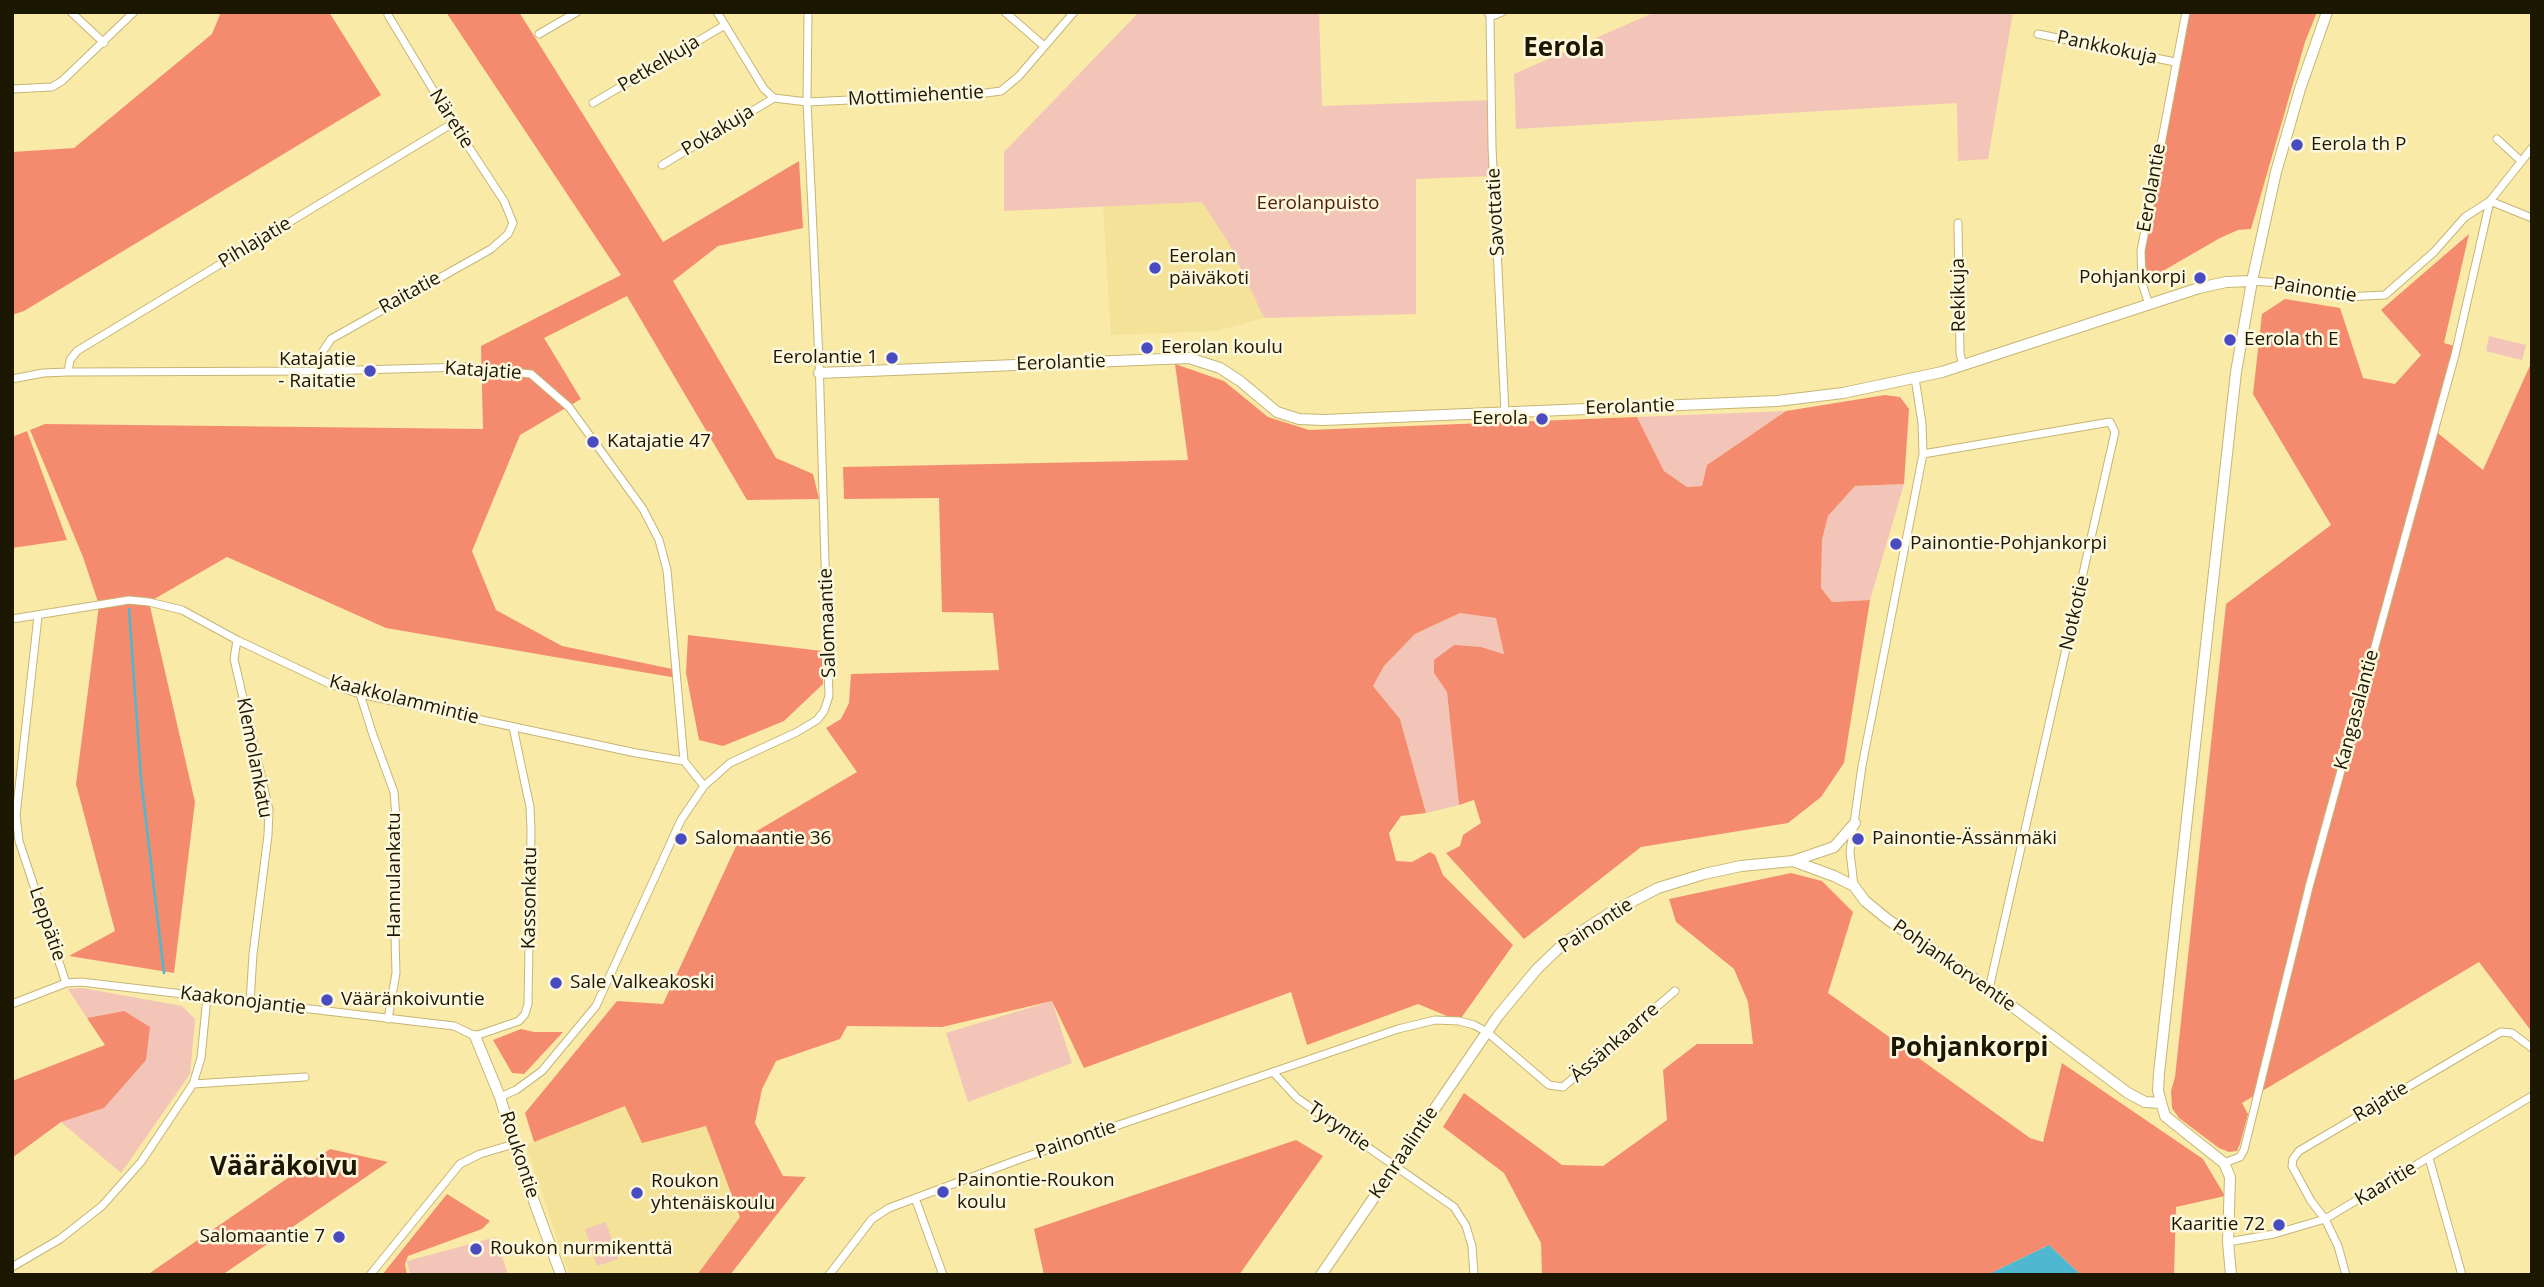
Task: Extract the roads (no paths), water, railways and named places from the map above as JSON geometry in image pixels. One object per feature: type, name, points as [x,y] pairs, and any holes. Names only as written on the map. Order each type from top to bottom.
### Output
[{"type":"street","points":[[71,12],[104,43]]},
{"type":"street","points":[[12,89],[52,87],[62,81],[134,12]]},
{"type":"street","points":[[539,34],[577,12]]},
{"type":"street","points":[[718,12],[764,89],[774,98]]},
{"type":"street","name":"Salomaantie","points":[[500,1097],[516,1090],[541,1071],[596,1006],[681,820],[704,786],[730,764],[817,720],[829,696],[807,102],[808,12]]},
{"type":"street","points":[[1004,12],[1044,46]]},
{"type":"street","name":"Mottimiehentie","points":[[774,98],[807,102],[1001,91],[1019,76],[1074,12]]},
{"type":"street","points":[[1489,15],[1502,12]]},
{"type":"street","name":"Eerolantie","points":[[819,373],[1189,358],[1220,368],[1277,412],[1298,419],[1324,421],[1783,400],[1843,393],[1963,366],[2149,305],[2142,283],[2141,251],[2186,12]]},
{"type":"street","points":[[2231,1275],[2228,1242],[2231,1177],[2224,1163],[2165,1116],[2158,1091],[2159,1073],[2236,372],[2252,281],[2276,172],[2300,89],[2327,12]]},
{"type":"street","name":"Näretie","points":[[388,15],[504,201],[513,223]]},
{"type":"street","name":"Savottatie","points":[[1489,15],[1492,147],[1505,413]]},
{"type":"street","name":"Petkelkuja","points":[[593,103],[725,25]]},
{"type":"street","name":"Pankkokuja","points":[[2038,34],[2175,62]]},
{"type":"street","name":"Pokakuja","points":[[662,165],[774,98]]},
{"type":"street","name":"Pihlajatie","points":[[68,372],[70,360],[77,351],[453,123]]},
{"type":"street","points":[[2497,139],[2521,161]]},
{"type":"street","name":"Kangasalantie","points":[[2224,1163],[2240,1157],[2244,1150],[2309,887],[2455,355],[2490,201],[2532,148]]},
{"type":"street","points":[[2490,201],[2532,218]]},
{"type":"street","name":"Painontie","points":[[2149,305],[2226,282],[2280,283],[2344,297],[2385,295],[2434,252],[2465,217],[2490,201]]},
{"type":"street","name":"Raitatie","points":[[322,371],[323,351],[331,339],[491,248],[508,234],[513,223]]},
{"type":"street","name":"Rekikuja","points":[[1958,223],[1960,354],[1963,366]]},
{"type":"street","name":"Katajatie","points":[[12,379],[43,373],[68,372],[322,371],[466,367],[531,374],[569,407],[643,509],[659,540],[667,570],[684,761]]},
{"type":"street","points":[[1854,887],[1850,852],[1865,752],[1923,454],[1922,423],[1915,378]]},
{"type":"street","name":"Notkotie","points":[[1923,454],[2110,422],[2115,432],[1989,989]]},
{"type":"street","name":"Kaakkolammintie","points":[[12,619],[129,600],[149,602],[182,610],[237,640],[330,684],[360,694],[684,761]]},
{"type":"street","name":"Leppätie","points":[[38,616],[16,815],[19,841],[66,983]]},
{"type":"street","name":"Klemolankatu","points":[[237,640],[234,659],[269,810],[250,1002]]},
{"type":"street","name":"Hannulankatu","points":[[360,694],[394,792],[398,842],[394,901],[396,973],[388,1019]]},
{"type":"street","name":"Kassonkatu","points":[[475,1037],[519,1021],[528,1004],[530,807],[513,727]]},
{"type":"street","points":[[684,761],[704,786]]},
{"type":"street","points":[[1793,861],[1834,847],[1855,823]]},
{"type":"street","name":"Painontie","points":[[829,1275],[872,1219],[889,1208],[915,1198],[1398,1029],[1434,1020],[1459,1021],[1487,1032],[1513,997],[1564,943],[1610,913],[1658,888],[1741,866],[1793,861],[1816,868],[1854,887]]},
{"type":"street","name":"Pohjankorventie","points":[[1854,887],[1865,901],[1887,919],[1989,989],[2129,1093],[2145,1102],[2160,1103]]},
{"type":"street","name":"Kaakonojantie","points":[[12,1004],[66,983],[95,984],[454,1026],[475,1037]]},
{"type":"street","name":"Ässänkaarre","points":[[1487,1032],[1549,1085],[1563,1087],[1675,991]]},
{"type":"street","points":[[12,1267],[60,1238],[102,1206],[141,1162],[192,1084],[201,1058],[207,996]]},
{"type":"street","name":"Kenraalintie","points":[[1321,1275],[1487,1032]]},
{"type":"street","name":"Rajatie","points":[[2325,1219],[2311,1201],[2292,1166],[2293,1159],[2299,1152],[2501,1032],[2512,1033],[2532,1048]]},
{"type":"street","name":"Roukontie","points":[[475,1037],[500,1097],[561,1275]]},
{"type":"street","name":"Tyryntie","points":[[1273,1072],[1297,1098],[1454,1207],[1466,1226],[1472,1246],[1474,1275]]},
{"type":"street","points":[[192,1084],[306,1077]]},
{"type":"street","name":"Kaaritie","points":[[2228,1242],[2274,1234],[2325,1219],[2532,1096]]},
{"type":"street","points":[[370,1275],[460,1164],[480,1154],[514,1144]]},
{"type":"street","points":[[2429,1158],[2462,1275]]},
{"type":"street","points":[[915,1198],[943,1275]]},
{"type":"street","points":[[2325,1219],[2338,1246],[2346,1275]]},
{"type":"water","points":[[2049,1245],[2081,1275],[1987,1275]]},
{"type":"waterway","points":[[129,609],[141,779],[164,973]]},
{"type":"place","name":"Eerola th P","points":[[2297,145]]},
{"type":"place","name":"Eerolan päiväkoti","points":[[1155,268]]},
{"type":"place","name":"Pohjankorpi","points":[[2200,278]]},
{"type":"place","name":"Eerola th E","points":[[2230,340]]},
{"type":"place","name":"Eerolan koulu","points":[[1147,348]]},
{"type":"place","name":"Eerolantie 1","points":[[892,358]]},
{"type":"place","name":"Katajatie - Raitatie","points":[[370,371]]},
{"type":"place","name":"Eerola","points":[[1542,419]]},
{"type":"place","name":"Katajatie 47","points":[[593,442]]},
{"type":"place","name":"Painontie-Pohjankorpi","points":[[1896,544]]},
{"type":"place","name":"Salomaantie 36","points":[[681,839]]},
{"type":"place","name":"Painontie-Ässänmäki","points":[[1858,839]]},
{"type":"place","name":"Sale Valkeakoski","points":[[556,983]]},
{"type":"place","name":"Vääränkoivuntie","points":[[327,1000]]},
{"type":"place","name":"Painontie-Roukon koulu","points":[[943,1192]]},
{"type":"place","name":"Roukon yhtenäiskoulu","points":[[637,1193]]},
{"type":"place","name":"Kaaritie 72","points":[[2279,1225]]},
{"type":"place","name":"Salomaantie 7","points":[[339,1237]]},
{"type":"place","name":"Roukon nurmikenttä","points":[[476,1249]]},
{"type":"district","name":"Eerola","points":[[1564,49]]},
{"type":"district","name":"Pohjankorpi","points":[[1969,1049]]},
{"type":"district","name":"Vääräkoivu","points":[[284,1168]]},
{"type":"park label","name":"Eerolanpuisto","points":[[1318,204]]}]
